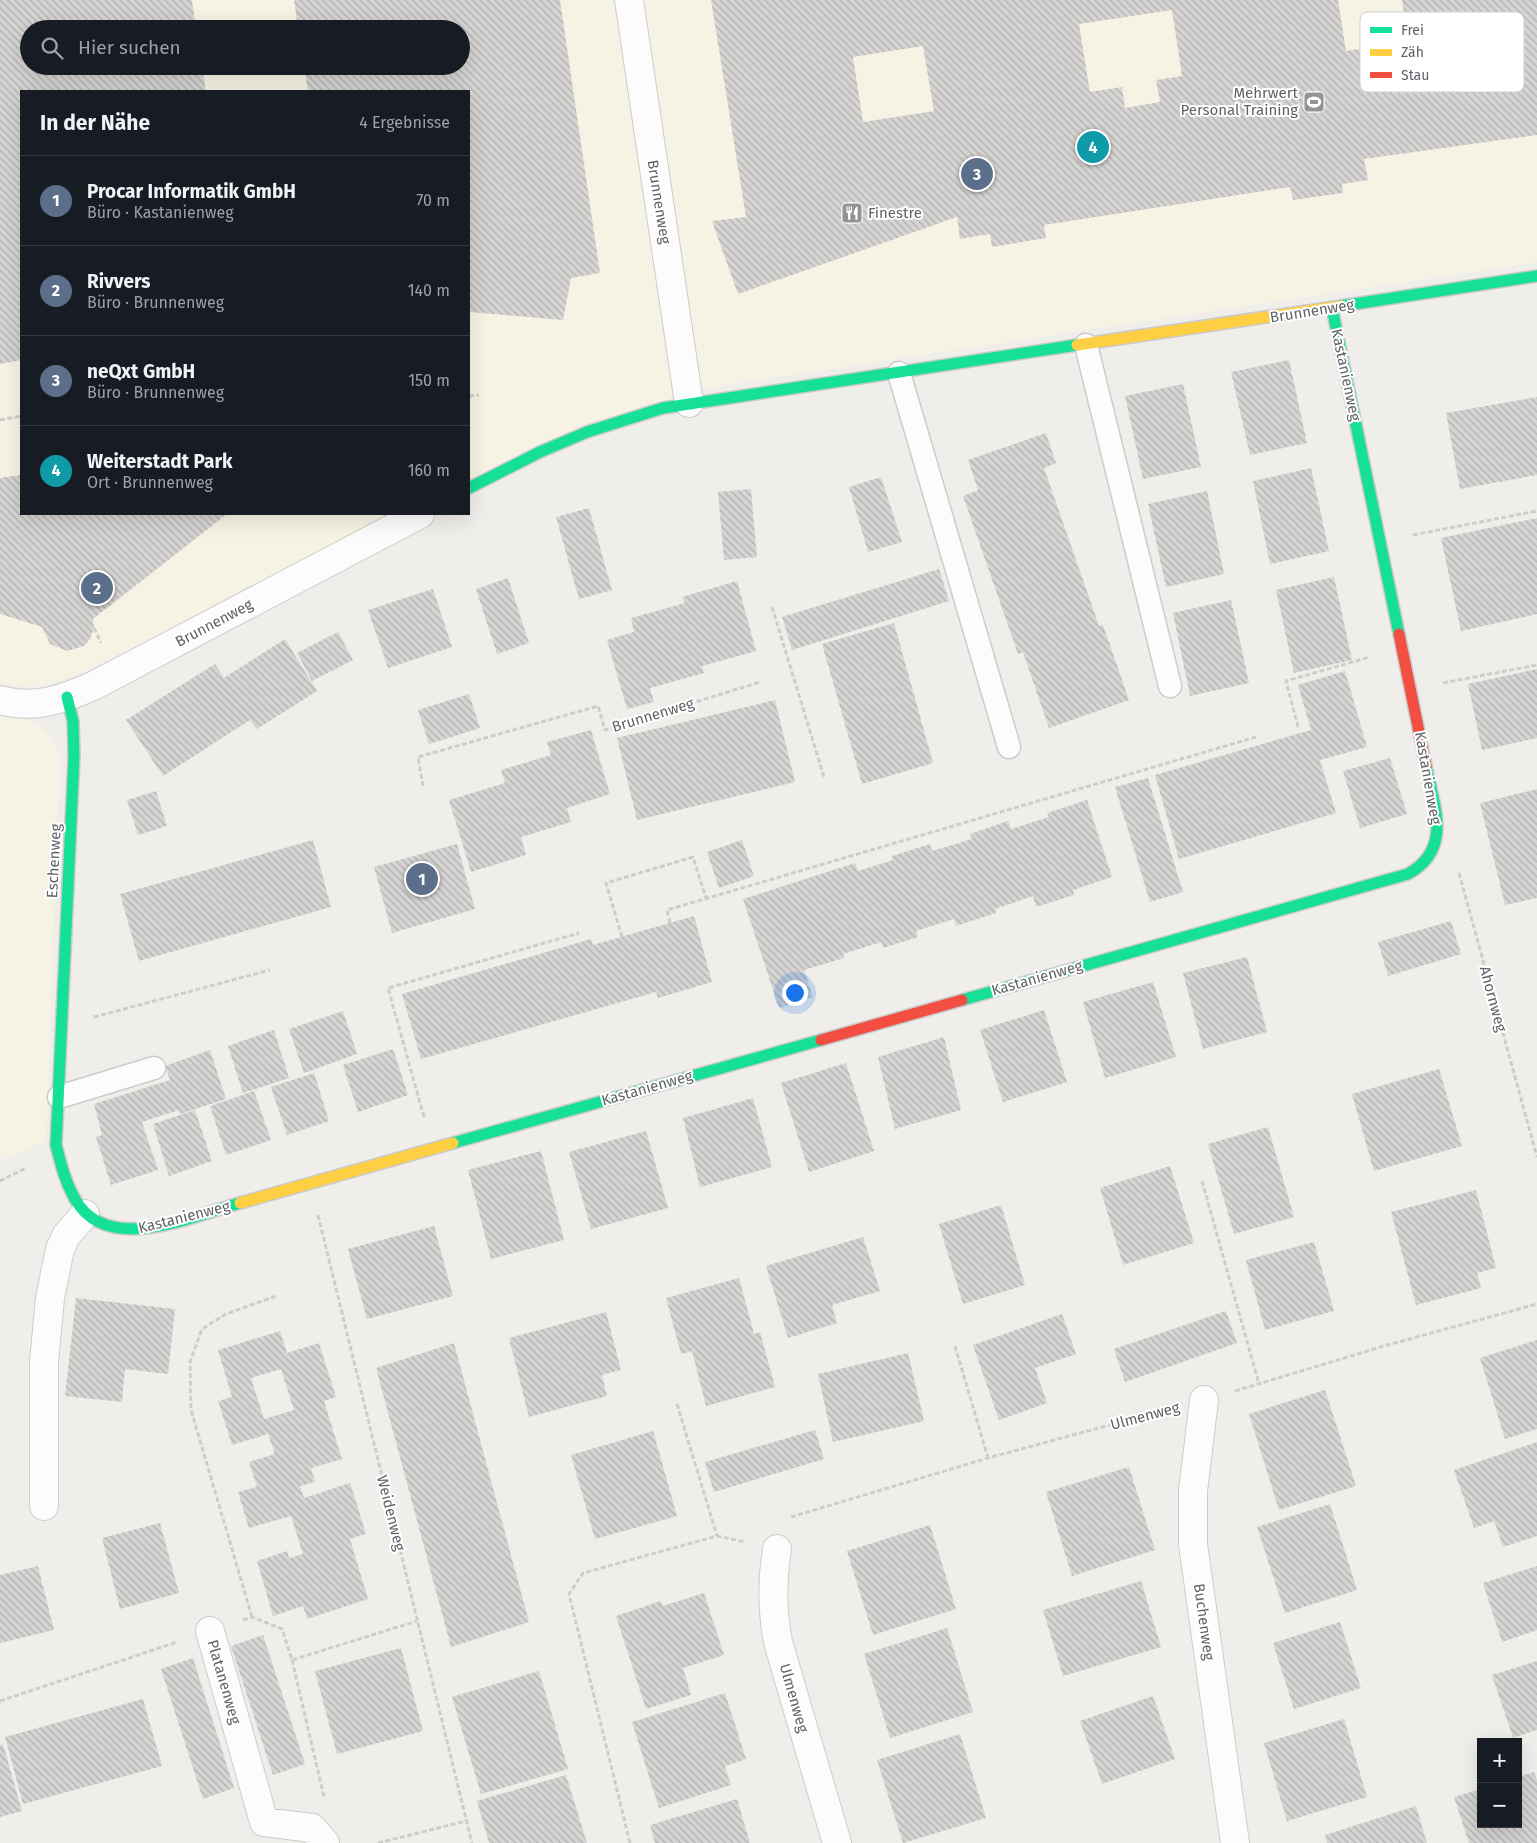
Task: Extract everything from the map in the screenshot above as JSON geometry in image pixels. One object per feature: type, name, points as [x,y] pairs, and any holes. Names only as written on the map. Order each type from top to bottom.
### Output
[{"type":"street","name":"Brunnenweg","points":[[628,0],[689,404]]},
{"type":"street","name":"Brunnenweg","points":[[470,487],[528,457],[586,430],[638,414],[689,404],[1537,276]]},
{"type":"street","name":"Kastanienweg","points":[[85,1214],[106,1228],[137,1231],[1398,878],[1415,871],[1433,854],[1438,825],[1332,308]]},
{"type":"street","name":"Brunnenweg","points":[[0,700],[27,705],[67,697],[95,686],[418,515]]},
{"type":"street","name":"Eschenweg","points":[[67,697],[73,721],[74,757],[58,1152],[67,1185],[85,1214]]},
{"type":"street","points":[[44,1506],[44,1362],[50,1298],[60,1249],[66,1236],[85,1214]]},
{"type":"street","name":"Buchenweg","points":[[1204,1400],[1193,1491],[1193,1537],[1235,1843]]},
{"type":"street","name":"Ulmenweg","points":[[777,1549],[772,1583],[773,1614],[778,1642],[837,1843]]},
{"type":"street","name":"Platanenweg","points":[[210,1631],[264,1822],[319,1836]]},
{"type":"lane","points":[[1086,345],[1170,686]]},
{"type":"lane","points":[[900,373],[1009,748]]},
{"type":"lane","points":[[59,1097],[154,1068]]},
{"type":"path","points":[[470,396],[479,394]]},
{"type":"path","points":[[0,420],[20,416]]},
{"type":"path","points":[[1380,542],[1537,511]]},
{"type":"path","points":[[772,607],[824,777]]},
{"type":"path","points":[[94,628],[101,644]]},
{"type":"path","points":[[1298,727],[1286,681],[1402,648]]},
{"type":"path","points":[[1411,689],[1537,665]]},
{"type":"path","name":"Brunnenweg","points":[[423,786],[418,756],[598,706],[605,730],[760,682]]},
{"type":"path","points":[[670,923],[667,910],[1256,737]]},
{"type":"path","name":"Ahornweg","points":[[1433,854],[1460,873],[1537,1157]]},
{"type":"path","points":[[622,937],[606,883],[693,857],[706,898]]},
{"type":"path","points":[[433,1149],[388,988],[579,933]]},
{"type":"path","points":[[62,1026],[270,970]]},
{"type":"path","points":[[1202,1181],[1259,1384]]},
{"type":"path","name":"Weidenweg","points":[[309,1183],[472,1843]]},
{"type":"path","points":[[252,1617],[192,1410],[190,1362],[202,1329],[226,1314],[276,1296]]},
{"type":"path","name":"Ulmenweg","points":[[777,1549],[782,1520],[988,1458],[1204,1400],[1537,1304]]},
{"type":"path","points":[[955,1346],[988,1458]]},
{"type":"path","points":[[677,1404],[717,1536]]},
{"type":"path","points":[[630,1843],[569,1594],[583,1573],[717,1536],[777,1549]]},
{"type":"path","points":[[210,1631],[252,1617],[282,1629],[292,1660],[327,1806],[319,1836]]},
{"type":"path","points":[[292,1660],[417,1621]]},
{"type":"path","name":"Platanenweg","points":[[0,1701],[210,1631]]},
{"type":"path","points":[[378,1843],[466,1822]]},
{"type":"shaded area","points":[[0,0],[1537,0],[1537,262],[698,389],[470,482],[470,90],[20,90],[20,515],[402,515],[87,671],[34,688],[0,682]]},
{"type":"shaded area","points":[[0,714],[21,716],[44,730],[60,754],[46,1141],[0,1161]]},
{"type":"building","points":[[0,0],[192,0],[195,20],[20,20],[20,75],[203,75],[206,90],[20,90],[20,360],[0,364]]},
{"type":"building","points":[[294,0],[560,0],[600,273],[571,278],[563,320],[470,312],[470,90],[308,90],[305,75],[470,75],[470,20],[297,20]]},
{"type":"building","points":[[711,0],[1338,0],[1346,51],[1360,49],[1360,92],[1524,92],[1524,12],[1404,12],[1402,0],[1537,0],[1537,135],[1364,159],[1368,180],[1342,184],[1343,193],[1293,200],[1290,187],[1044,225],[1046,238],[992,247],[990,234],[960,239],[957,217],[738,294],[712,221],[746,217]],"holes":[[[1172,10],[1182,76],[1156,80],[1160,102],[1125,108],[1122,87],[1090,92],[1079,24]],[[923,46],[934,111],[863,122],[853,57]]]},
{"type":"building","points":[[1289,360],[1307,443],[1250,455],[1231,372]]},
{"type":"building","points":[[1183,384],[1201,467],[1143,479],[1125,396]]},
{"type":"building","points":[[1537,397],[1537,475],[1460,489],[1446,413]]},
{"type":"building","points":[[1046,433],[1056,463],[1044,468],[1099,626],[1103,625],[1129,700],[1049,728],[1023,652],[1018,654],[963,496],[978,490],[968,460]]},
{"type":"building","points":[[1311,468],[1329,551],[1270,564],[1253,481]]},
{"type":"building","points":[[20,475],[20,515],[226,515],[93,619],[94,628],[90,639],[84,646],[67,651],[50,644],[42,627],[0,614],[0,478]]},
{"type":"building","points":[[881,477],[902,542],[868,552],[849,487]]},
{"type":"building","points":[[751,489],[757,557],[724,560],[718,492]]},
{"type":"building","points":[[1207,491],[1224,574],[1166,587],[1148,504]]},
{"type":"building","points":[[589,508],[612,590],[579,599],[556,517]]},
{"type":"building","points":[[1537,518],[1537,614],[1461,631],[1441,538]]},
{"type":"building","points":[[939,569],[949,601],[792,650],[782,617]]},
{"type":"building","points":[[1334,577],[1352,660],[1294,673],[1276,590]]},
{"type":"building","points":[[508,578],[529,643],[497,654],[476,589]]},
{"type":"building","points":[[737,581],[756,651],[702,666],[704,673],[650,688],[654,702],[627,709],[607,640],[634,632],[631,618],[685,603],[682,597]]},
{"type":"building","points":[[433,589],[452,647],[388,668],[368,610]]},
{"type":"building","points":[[1231,600],[1249,683],[1190,696],[1173,613]]},
{"type":"building","points":[[894,623],[933,763],[862,784],[822,644]]},
{"type":"building","points":[[338,632],[353,660],[312,681],[297,653]]},
{"type":"building","points":[[285,639],[317,691],[257,729],[250,720],[163,776],[126,720],[215,664],[224,678]]},
{"type":"building","points":[[1537,669],[1537,738],[1482,750],[1468,684]]},
{"type":"building","points":[[1345,671],[1367,747],[1320,760],[1336,813],[1179,859],[1155,775],[1311,730],[1298,685]]},
{"type":"building","points":[[469,694],[480,728],[429,744],[418,710]]},
{"type":"building","points":[[775,700],[795,782],[637,820],[617,738]]},
{"type":"building","points":[[591,730],[610,794],[567,808],[571,822],[521,837],[526,855],[471,872],[449,800],[505,783],[501,770],[551,755],[547,742]]},
{"type":"building","points":[[1390,758],[1407,814],[1360,828],[1343,771]]},
{"type":"building","points":[[1148,778],[1183,892],[1150,902],[1115,787]]},
{"type":"building","points":[[1537,789],[1537,898],[1505,905],[1480,803]]},
{"type":"building","points":[[156,791],[167,826],[138,835],[127,800]]},
{"type":"building","points":[[1087,800],[1112,877],[1073,890],[1074,895],[1036,907],[1033,896],[995,909],[996,913],[956,926],[954,919],[916,931],[918,937],[883,948],[881,942],[843,954],[844,958],[804,970],[813,997],[779,1008],[743,899],[855,863],[858,871],[893,860],[892,856],[930,844],[932,851],[972,839],[970,834],[1008,821],[1011,829],[1049,817],[1047,813]]},
{"type":"building","points":[[313,840],[331,907],[139,961],[120,894]]},
{"type":"building","points":[[742,840],[754,876],[719,888],[707,852]]},
{"type":"building","points":[[457,844],[475,909],[392,933],[374,867]]},
{"type":"building","points":[[694,916],[712,982],[658,998],[656,992],[421,1059],[402,994],[591,939],[593,945]]},
{"type":"building","points":[[1451,921],[1461,954],[1388,976],[1378,942]]},
{"type":"building","points":[[1247,957],[1267,1032],[1203,1049],[1183,973]]},
{"type":"building","points":[[1153,982],[1176,1057],[1105,1078],[1083,1002]]},
{"type":"building","points":[[1044,1010],[1067,1082],[1003,1102],[980,1030]]},
{"type":"building","points":[[343,1011],[357,1054],[304,1073],[289,1029]]},
{"type":"building","points":[[274,1030],[289,1078],[243,1093],[228,1046]]},
{"type":"building","points":[[944,1037],[961,1110],[895,1129],[878,1057]]},
{"type":"building","points":[[393,1049],[408,1095],[358,1112],[343,1065]]},
{"type":"building","points":[[210,1050],[226,1099],[180,1114],[179,1110],[142,1122],[158,1170],[111,1185],[96,1137],[102,1135],[94,1104],[170,1080],[165,1066]]},
{"type":"building","points":[[846,1063],[874,1151],[809,1172],[781,1083]]},
{"type":"building","points":[[1439,1069],[1462,1146],[1374,1171],[1352,1094]]},
{"type":"building","points":[[314,1073],[329,1121],[287,1135],[271,1087]]},
{"type":"building","points":[[254,1091],[271,1140],[226,1155],[210,1106]]},
{"type":"building","points":[[753,1098],[772,1167],[700,1187],[683,1118]]},
{"type":"building","points":[[195,1110],[212,1161],[169,1176],[153,1124]]},
{"type":"building","points":[[1268,1127],[1294,1217],[1234,1234],[1208,1144]]},
{"type":"building","points":[[646,1131],[668,1208],[591,1229],[569,1152]]},
{"type":"building","points":[[541,1151],[564,1240],[491,1259],[468,1170]]},
{"type":"building","points":[[1170,1166],[1194,1243],[1123,1265],[1100,1188]]},
{"type":"building","points":[[1476,1190],[1496,1268],[1477,1273],[1481,1288],[1416,1305],[1391,1212]]},
{"type":"building","points":[[1001,1205],[1025,1285],[963,1304],[939,1224]]},
{"type":"building","points":[[434,1226],[453,1296],[367,1319],[348,1249]]},
{"type":"building","points":[[863,1237],[880,1291],[832,1305],[837,1323],[788,1338],[766,1266]]},
{"type":"building","points":[[1314,1242],[1334,1311],[1265,1330],[1246,1260]]},
{"type":"building","points":[[739,1278],[754,1334],[760,1332],[775,1387],[706,1406],[692,1351],[681,1354],[666,1298]]},
{"type":"building","points":[[76,1298],[175,1309],[168,1374],[125,1369],[122,1402],[65,1396]]},
{"type":"building","points":[[1226,1311],[1237,1343],[1125,1382],[1114,1349]]},
{"type":"building","points":[[606,1312],[621,1370],[602,1375],[607,1396],[529,1417],[509,1338]]},
{"type":"building","points":[[1062,1314],[1076,1354],[1035,1368],[1047,1403],[999,1420],[973,1345]]},
{"type":"building","points":[[280,1331],[287,1353],[319,1343],[336,1397],[324,1401],[342,1459],[311,1468],[315,1482],[300,1486],[304,1498],[350,1483],[366,1534],[350,1539],[368,1599],[307,1619],[303,1606],[273,1616],[257,1561],[287,1551],[289,1558],[303,1554],[291,1516],[249,1528],[238,1492],[257,1487],[249,1462],[275,1454],[268,1434],[232,1445],[218,1401],[232,1397],[218,1350]],"holes":[[[281,1369],[294,1410],[264,1419],[251,1378]]]},
{"type":"building","points":[[1537,1340],[1537,1429],[1505,1439],[1480,1358]]},
{"type":"building","points":[[454,1343],[529,1622],[451,1647],[376,1368]]},
{"type":"building","points":[[908,1353],[924,1421],[833,1442],[818,1374]]},
{"type":"building","points":[[1325,1390],[1356,1486],[1279,1510],[1249,1414]]},
{"type":"building","points":[[815,1430],[824,1459],[714,1492],[705,1462]]},
{"type":"building","points":[[653,1431],[677,1516],[595,1539],[571,1455]]},
{"type":"building","points":[[1537,1442],[1537,1536],[1503,1547],[1494,1521],[1474,1528],[1454,1470]]},
{"type":"building","points":[[1129,1467],[1155,1550],[1072,1576],[1046,1492]]},
{"type":"building","points":[[1330,1504],[1357,1590],[1285,1613],[1257,1527]]},
{"type":"building","points":[[160,1523],[179,1593],[120,1609],[102,1538]]},
{"type":"building","points":[[930,1525],[956,1609],[873,1635],[847,1551]]},
{"type":"building","points":[[38,1566],[54,1630],[0,1643],[0,1575]]},
{"type":"building","points":[[1537,1566],[1537,1630],[1502,1642],[1483,1583]]},
{"type":"building","points":[[1141,1581],[1161,1647],[1063,1676],[1043,1610]]},
{"type":"building","points":[[704,1593],[724,1655],[683,1668],[691,1695],[646,1709],[616,1616],[661,1601],[663,1606]]},
{"type":"building","points":[[1340,1622],[1361,1688],[1294,1709],[1273,1643]]},
{"type":"building","points":[[947,1628],[973,1712],[890,1738],[864,1654]]},
{"type":"building","points":[[263,1635],[305,1764],[273,1775],[231,1646]]},
{"type":"building","points":[[401,1648],[423,1731],[337,1754],[315,1671]]},
{"type":"building","points":[[193,1658],[234,1788],[203,1799],[161,1669]]},
{"type":"building","points":[[1537,1661],[1537,1730],[1513,1738],[1492,1675]]},
{"type":"building","points":[[539,1671],[568,1769],[481,1794],[452,1697]]},
{"type":"building","points":[[725,1693],[746,1759],[725,1766],[731,1785],[659,1808],[632,1722]]},
{"type":"building","points":[[1153,1696],[1175,1759],[1102,1784],[1080,1721]]},
{"type":"building","points":[[143,1699],[162,1766],[23,1804],[5,1737]]},
{"type":"building","points":[[1344,1719],[1367,1797],[1287,1821],[1264,1743]]},
{"type":"building","points":[[960,1734],[986,1818],[903,1843],[877,1760]]},
{"type":"building","points":[[3,1744],[22,1811],[0,1817],[0,1745]]},
{"type":"building","points":[[1534,1772],[1537,1780],[1537,1843],[1469,1843],[1454,1797],[1477,1790],[1477,1828],[1522,1828],[1522,1776]]},
{"type":"building","points":[[566,1775],[587,1843],[489,1843],[477,1801]]},
{"type":"building","points":[[737,1799],[750,1843],[655,1843],[650,1825]]},
{"type":"building","points":[[1416,1806],[1427,1843],[1327,1843],[1325,1835]]},
{"type":"traffic: fast","points":[[1341,306],[1537,276]]},
{"type":"traffic: fast","points":[[1332,308],[1399,634]]},
{"type":"traffic: fast","points":[[470,487],[540,452],[587,432],[663,408],[1077,345]]},
{"type":"traffic: fast","points":[[67,697],[73,721],[74,757],[56,1145],[66,1179],[75,1199],[89,1216],[108,1226],[129,1229],[175,1222],[240,1203]]},
{"type":"traffic: fast","points":[[962,1000],[1408,874],[1422,864],[1431,852],[1436,840],[1436,812],[1426,766]]},
{"type":"traffic: fast","points":[[453,1143],[821,1040]]},
{"type":"traffic: slow","points":[[1077,345],[1341,306]]},
{"type":"traffic: slow","points":[[240,1203],[453,1143]]},
{"type":"traffic: jam","points":[[1399,634],[1426,766]]},
{"type":"traffic: jam","points":[[821,1040],[962,1000]]},
{"type":"place","name":"Mehrwert Personal Training","points":[[1314,102]]},
{"type":"place","name":"Weiterstadt Park","points":[[1093,147]]},
{"type":"place","name":"neQxt GmbH","points":[[977,174]]},
{"type":"place","name":"Finestre","points":[[852,213]]},
{"type":"place","name":"Rivvers","points":[[97,588]]},
{"type":"place","name":"Procar Informatik GmbH","points":[[422,879]]}]
